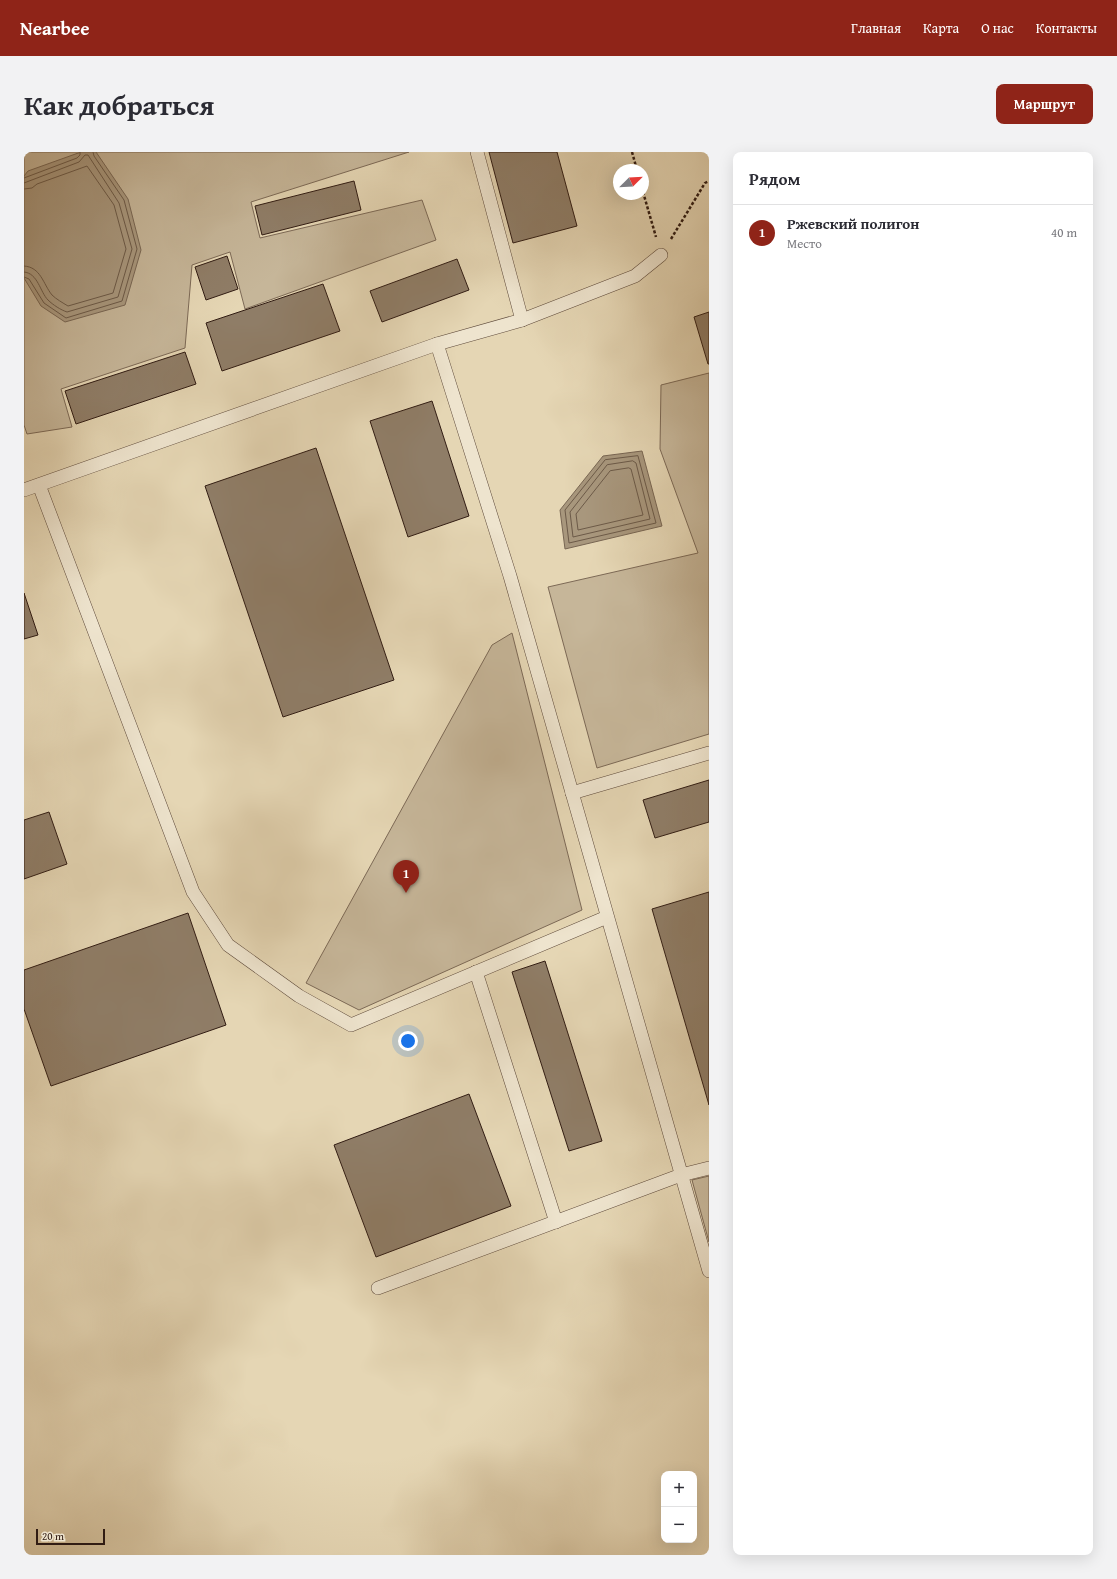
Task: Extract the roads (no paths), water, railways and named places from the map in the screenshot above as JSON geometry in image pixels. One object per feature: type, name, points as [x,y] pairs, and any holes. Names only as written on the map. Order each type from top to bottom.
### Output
[{"type":"lane","points":[[477,152],[522,320]]},
{"type":"lane","points":[[24,490],[437,344],[522,320],[635,276],[661,255]]},
{"type":"lane","points":[[437,344],[510,576],[709,1271]]},
{"type":"lane","points":[[39,484],[193,892],[228,945],[299,996],[351,1025],[607,917]]},
{"type":"lane","points":[[572,793],[709,753]]},
{"type":"lane","points":[[476,972],[556,1222]]},
{"type":"lane","points":[[378,1288],[681,1175],[709,1168]]},
{"type":"water","points":[[81,152],[96,152],[128,199],[141,250],[125,305],[65,322],[41,306],[24,278],[24,176],[28,171]]},
{"type":"water","points":[[642,451],[662,526],[565,549],[560,510],[603,456]]},
{"type":"place","name":"Ржевский полигон","points":[[406,893]]}]
